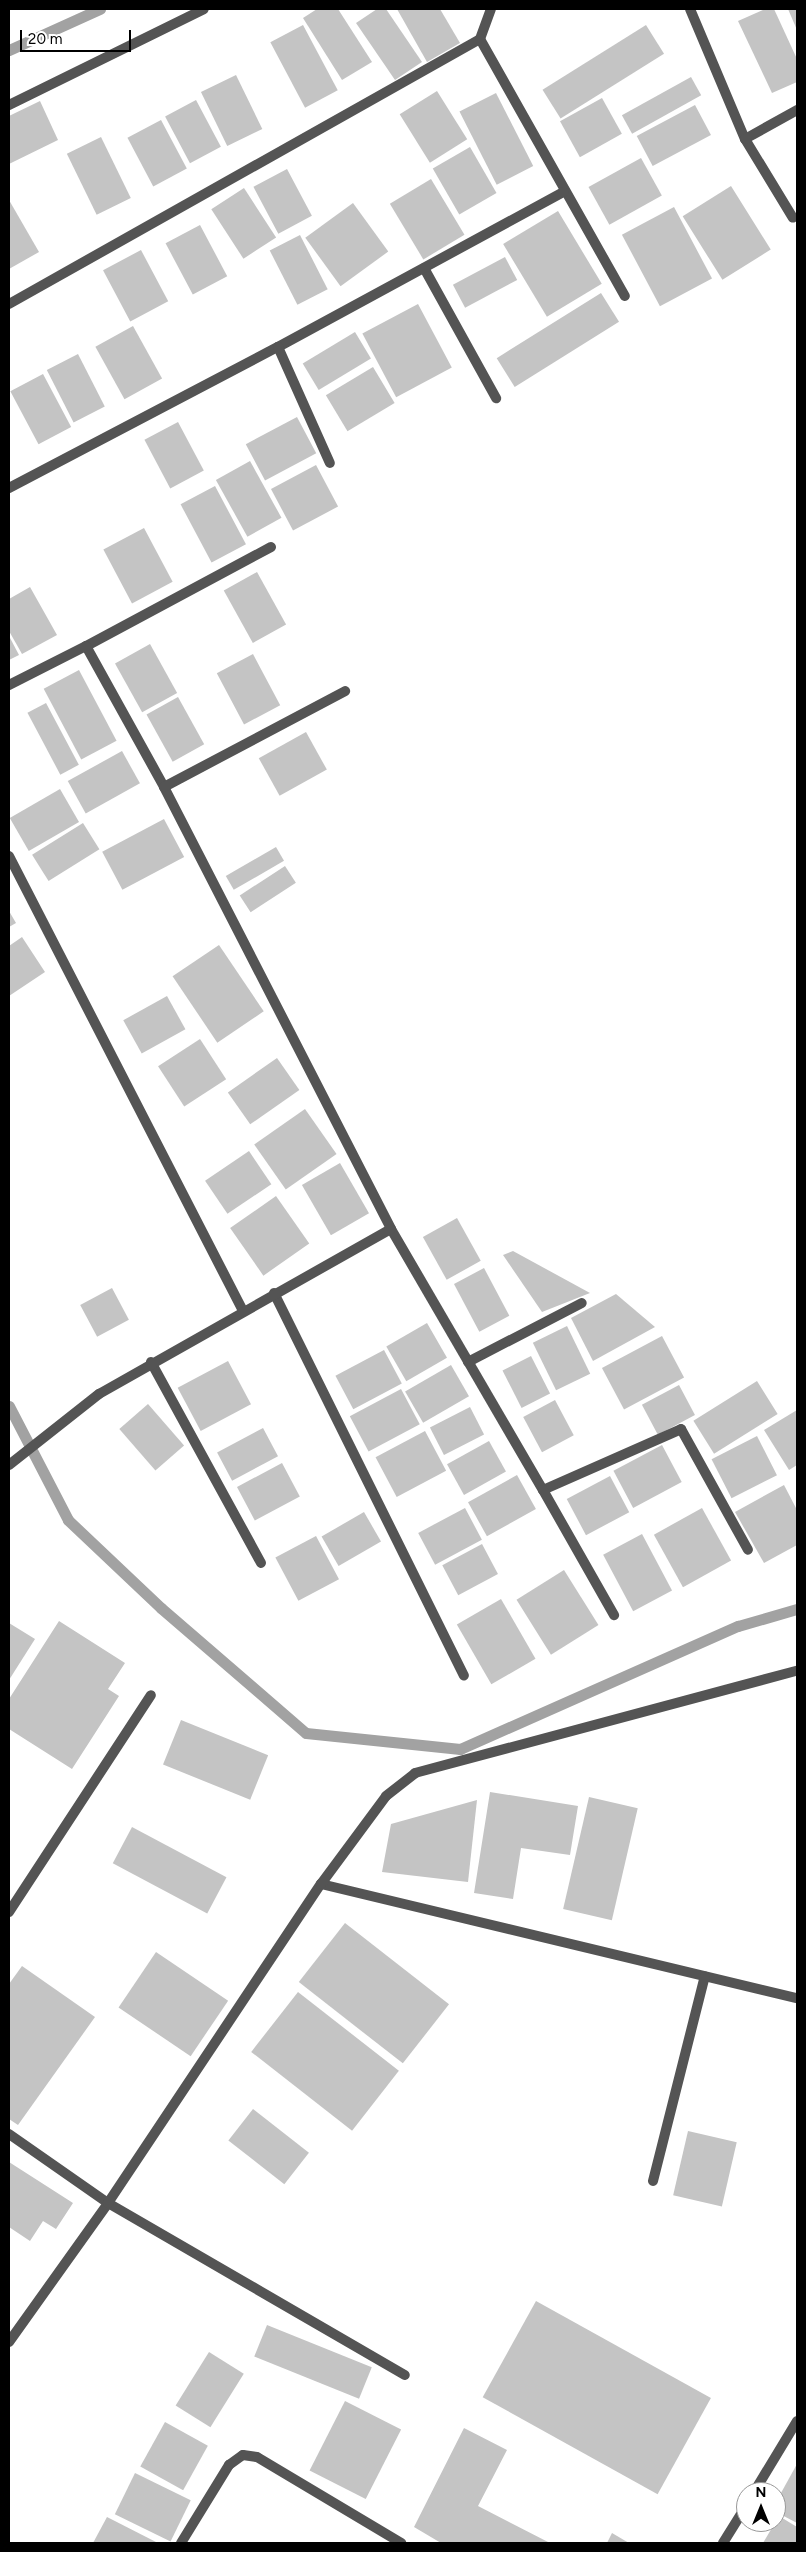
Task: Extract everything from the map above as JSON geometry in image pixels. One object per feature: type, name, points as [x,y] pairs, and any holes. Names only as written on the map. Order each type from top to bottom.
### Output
[{"type":"street","points":[[9,105],[204,9]]},
{"type":"street","points":[[9,304],[480,38],[491,9]]},
{"type":"street","points":[[690,9],[746,139],[793,218]]},
{"type":"street","points":[[480,38],[564,192],[625,296]]},
{"type":"street","points":[[746,139],[797,110]]},
{"type":"street","points":[[9,488],[278,347],[564,192]]},
{"type":"street","points":[[424,268],[496,398]]},
{"type":"street","points":[[278,347],[330,463]]},
{"type":"street","points":[[9,685],[271,547]]},
{"type":"street","points":[[86,646],[164,787],[391,1229],[614,1615]]},
{"type":"street","points":[[164,787],[345,691]]},
{"type":"street","points":[[9,856],[243,1311]]},
{"type":"street","points":[[9,1465],[99,1394],[151,1362],[391,1229]]},
{"type":"street","points":[[274,1293],[464,1675]]},
{"type":"street","points":[[468,1362],[582,1303]]},
{"type":"street","points":[[151,1362],[262,1563]]},
{"type":"street","points":[[543,1490],[681,1429],[748,1550]]},
{"type":"street","points":[[9,2342],[108,2204],[321,1884],[386,1796],[415,1773],[797,1671]]},
{"type":"street","points":[[9,1912],[151,1695]]},
{"type":"street","points":[[321,1884],[797,1998]]},
{"type":"street","points":[[653,2181],[705,1976]]},
{"type":"street","points":[[9,2134],[108,2204],[405,2375]]},
{"type":"street","points":[[760,2482],[797,2421]]},
{"type":"street","points":[[181,2543],[229,2465],[243,2455],[257,2457],[401,2543]]},
{"type":"street","points":[[723,2543],[736,2522]]},
{"type":"building","points":[[317,9],[338,9],[372,62],[342,80],[303,18]]},
{"type":"building","points":[[377,9],[386,9],[422,62],[395,80],[356,23]]},
{"type":"building","points":[[397,9],[440,9],[460,43],[427,62]]},
{"type":"building","points":[[765,9],[774,9],[797,59],[797,82],[772,93],[738,21]]},
{"type":"building","points":[[788,9],[797,9],[797,30]]},
{"type":"building","points":[[303,25],[338,90],[305,108],[270,42]]},
{"type":"building","points":[[646,25],[664,54],[561,118],[543,90]]},
{"type":"building","points":[[236,75],[262,129],[227,146],[201,92]]},
{"type":"building","points":[[691,77],[701,95],[632,134],[622,115]]},
{"type":"building","points":[[437,91],[467,139],[430,163],[400,114]]},
{"type":"building","points":[[496,93],[533,166],[497,185],[459,112]]},
{"type":"building","points":[[602,98],[622,134],[580,157],[560,121]]},
{"type":"building","points":[[196,100],[221,147],[190,163],[165,116]]},
{"type":"building","points":[[40,101],[58,140],[9,164],[9,116]]},
{"type":"building","points":[[695,105],[711,135],[653,166],[637,136]]},
{"type":"building","points":[[161,120],[187,169],[153,186],[127,138]]},
{"type":"building","points":[[101,137],[131,198],[97,215],[67,154]]},
{"type":"building","points":[[470,147],[496,193],[459,214],[433,168]]},
{"type":"building","points":[[641,158],[662,196],[609,225],[589,187]]},
{"type":"building","points":[[287,169],[312,216],[278,234],[253,187]]},
{"type":"building","points":[[431,179],[464,235],[423,259],[390,204]]},
{"type":"building","points":[[731,186],[771,250],[722,280],[683,216]]},
{"type":"building","points":[[244,188],[276,237],[243,259],[211,209]]},
{"type":"building","points":[[9,200],[39,252],[9,269]]},
{"type":"building","points":[[353,203],[388,252],[341,286],[305,238]]},
{"type":"building","points":[[674,207],[712,279],[660,306],[622,235]]},
{"type":"building","points":[[558,211],[602,284],[547,317],[503,244]]},
{"type":"building","points":[[200,225],[227,276],[193,295],[166,243]]},
{"type":"building","points":[[300,235],[328,289],[297,305],[270,250]]},
{"type":"building","points":[[141,250],[168,301],[130,321],[103,270]]},
{"type":"building","points":[[505,257],[517,280],[465,308],[453,285]]},
{"type":"building","points":[[601,293],[619,322],[515,387],[497,358]]},
{"type":"building","points":[[418,304],[452,368],[396,397],[362,334]]},
{"type":"building","points":[[133,326],[162,378],[124,399],[95,347]]},
{"type":"building","points":[[355,332],[371,359],[319,390],[303,363]]},
{"type":"building","points":[[78,354],[105,407],[74,422],[47,370]]},
{"type":"building","points":[[373,367],[395,403],[347,431],[326,395]]},
{"type":"building","points":[[43,374],[71,427],[38,444],[10,391]]},
{"type":"building","points":[[297,417],[316,453],[265,480],[246,444]]},
{"type":"building","points":[[178,422],[204,471],[170,488],[144,440]]},
{"type":"building","points":[[250,461],[282,518],[247,537],[216,480]]},
{"type":"building","points":[[316,465],[338,506],[293,530],[271,489]]},
{"type":"building","points":[[215,486],[246,544],[212,563],[181,504]]},
{"type":"building","points":[[144,528],[173,582],[132,603],[103,550]]},
{"type":"building","points":[[257,572],[286,624],[253,643],[224,590]]},
{"type":"building","points":[[30,587],[57,635],[22,654],[9,631],[9,599]]},
{"type":"building","points":[[9,636],[19,655],[9,660]]},
{"type":"building","points":[[150,644],[177,693],[142,712],[115,663]]},
{"type":"building","points":[[253,654],[280,705],[244,724],[217,673]]},
{"type":"building","points":[[79,670],[117,741],[81,759],[44,689]]},
{"type":"building","points":[[178,697],[204,744],[173,762],[147,714]]},
{"type":"building","points":[[46,703],[79,765],[60,775],[27,713]]},
{"type":"building","points":[[306,732],[327,770],[280,796],[259,758]]},
{"type":"building","points":[[122,751],[140,783],[86,813],[68,781]]},
{"type":"building","points":[[60,789],[79,822],[29,851],[10,818]]},
{"type":"building","points":[[164,819],[184,857],[122,890],[102,852]]},
{"type":"building","points":[[83,823],[99,849],[49,881],[32,855]]},
{"type":"building","points":[[276,847],[284,861],[234,890],[226,876]]},
{"type":"building","points":[[285,866],[296,883],[251,912],[240,895]]},
{"type":"building","points":[[9,911],[16,923],[9,927]]},
{"type":"building","points":[[22,937],[45,972],[9,996],[9,946]]},
{"type":"building","points":[[219,945],[264,1011],[217,1043],[173,976]]},
{"type":"building","points":[[167,996],[185,1029],[142,1053],[123,1020]]},
{"type":"building","points":[[200,1039],[226,1079],[184,1106],[158,1066]]},
{"type":"building","points":[[277,1058],[299,1090],[250,1124],[228,1092]]},
{"type":"building","points":[[305,1109],[337,1154],[286,1190],[254,1145]]},
{"type":"building","points":[[249,1151],[271,1184],[227,1214],[205,1181]]},
{"type":"building","points":[[340,1163],[369,1213],[331,1235],[302,1185]]},
{"type":"building","points":[[276,1196],[309,1244],[263,1276],[230,1228]]},
{"type":"building","points":[[457,1218],[481,1261],[447,1280],[423,1237]]},
{"type":"building","points":[[513,1251],[590,1293],[542,1312],[503,1255]]},
{"type":"building","points":[[484,1268],[509,1316],[479,1332],[454,1284]]},
{"type":"building","points":[[112,1288],[129,1320],[97,1337],[80,1305]]},
{"type":"building","points":[[616,1294],[655,1327],[593,1361],[571,1318]]},
{"type":"building","points":[[427,1323],[447,1358],[406,1381],[386,1346]]},
{"type":"building","points":[[567,1326],[590,1374],[556,1390],[533,1343]]},
{"type":"building","points":[[662,1336],[684,1377],[624,1409],[602,1368]]},
{"type":"building","points":[[384,1350],[402,1384],[353,1409],[335,1376]]},
{"type":"building","points":[[531,1356],[550,1393],[522,1408],[502,1371]]},
{"type":"building","points":[[228,1361],[251,1404],[201,1431],[178,1388]]},
{"type":"building","points":[[451,1365],[469,1396],[423,1423],[405,1392]]},
{"type":"building","points":[[757,1381],[778,1414],[714,1454],[693,1421]]},
{"type":"building","points":[[679,1385],[695,1415],[658,1435],[642,1405]]},
{"type":"building","points":[[401,1389],[420,1424],[369,1452],[350,1416]]},
{"type":"building","points":[[555,1400],[574,1435],[542,1452],[523,1417]]},
{"type":"building","points":[[148,1404],[184,1446],[155,1470],[119,1429]]},
{"type":"building","points":[[470,1407],[484,1435],[444,1455],[430,1427]]},
{"type":"building","points":[[797,1410],[797,1465],[789,1470],[764,1430]]},
{"type":"building","points":[[263,1428],[278,1456],[232,1481],[217,1452]]},
{"type":"building","points":[[425,1431],[446,1471],[397,1497],[376,1457]]},
{"type":"building","points":[[757,1436],[777,1475],[732,1498],[712,1459]]},
{"type":"building","points":[[489,1441],[506,1472],[464,1495],[447,1464]]},
{"type":"building","points":[[662,1445],[682,1482],[633,1508],[613,1471]]},
{"type":"building","points":[[282,1463],[300,1497],[255,1520],[237,1487]]},
{"type":"building","points":[[517,1475],[536,1509],[487,1536],[468,1502]]},
{"type":"building","points":[[610,1476],[629,1512],[586,1535],[567,1499]]},
{"type":"building","points":[[784,1485],[797,1510],[797,1545],[764,1563],[735,1512]]},
{"type":"building","points":[[465,1508],[482,1540],[435,1565],[418,1533]]},
{"type":"building","points":[[702,1508],[731,1560],[683,1587],[654,1535]]},
{"type":"building","points":[[364,1512],[381,1541],[339,1566],[322,1536]]},
{"type":"building","points":[[642,1534],[672,1591],[633,1611],[603,1555]]},
{"type":"building","points":[[316,1536],[339,1579],[298,1601],[275,1558]]},
{"type":"building","points":[[482,1544],[498,1574],[458,1595],[442,1565]]},
{"type":"building","points":[[564,1570],[598,1625],[551,1655],[517,1600]]},
{"type":"building","points":[[501,1599],[536,1659],[491,1684],[457,1624]]},
{"type":"building","points":[[59,1621],[125,1663],[108,1689],[119,1696],[72,1769],[9,1729],[9,1699]]},
{"type":"building","points":[[9,1623],[35,1639],[9,1680]]},
{"type":"building","points":[[181,1720],[268,1755],[250,1800],[163,1765]]},
{"type":"building","points":[[490,1792],[578,1806],[570,1855],[521,1848],[513,1899],[474,1893]]},
{"type":"building","points":[[589,1797],[638,1808],[612,1920],[563,1909]]},
{"type":"building","points":[[477,1800],[468,1882],[382,1872],[391,1824]]},
{"type":"building","points":[[132,1827],[226,1877],[207,1913],[113,1863]]},
{"type":"building","points":[[345,1923],[449,2004],[403,2063],[299,1982]]},
{"type":"building","points":[[156,1952],[228,2001],[191,2056],[119,2008]]},
{"type":"building","points":[[22,1966],[95,2017],[18,2125],[9,2119],[9,1984]]},
{"type":"building","points":[[298,1992],[399,2071],[352,2131],[251,2052]]},
{"type":"building","points":[[253,2109],[309,2153],[284,2184],[228,2141]]},
{"type":"building","points":[[688,2131],[737,2142],[722,2207],[673,2195]]},
{"type":"building","points":[[9,2162],[73,2203],[56,2229],[43,2221],[30,2241],[9,2227]]},
{"type":"building","points":[[536,2301],[711,2398],[658,2494],[483,2397]]},
{"type":"building","points":[[267,2325],[372,2367],[359,2399],[254,2357]]},
{"type":"building","points":[[209,2352],[244,2374],[210,2427],[176,2405]]},
{"type":"building","points":[[345,2401],[401,2430],[366,2499],[310,2470]]},
{"type":"building","points":[[165,2422],[208,2446],[183,2490],[140,2467]]},
{"type":"building","points":[[464,2428],[507,2450],[478,2506],[550,2543],[441,2543],[414,2527]]},
{"type":"building","points":[[797,2464],[797,2523],[786,2517],[786,2484]]},
{"type":"building","points":[[135,2473],[191,2500],[171,2542],[115,2514]]},
{"type":"building","points":[[107,2517],[158,2543],[93,2543]]},
{"type":"building","points":[[786,2520],[797,2527],[797,2543],[763,2543],[770,2532],[786,2532]]},
{"type":"building","points":[[612,2533],[629,2543],[607,2543]]},
{"type":"waterway","points":[[9,50],[100,9]]},
{"type":"waterway","points":[[9,1406],[68,1520],[161,1608],[306,1733],[460,1749],[738,1626],[797,1609]]}]
